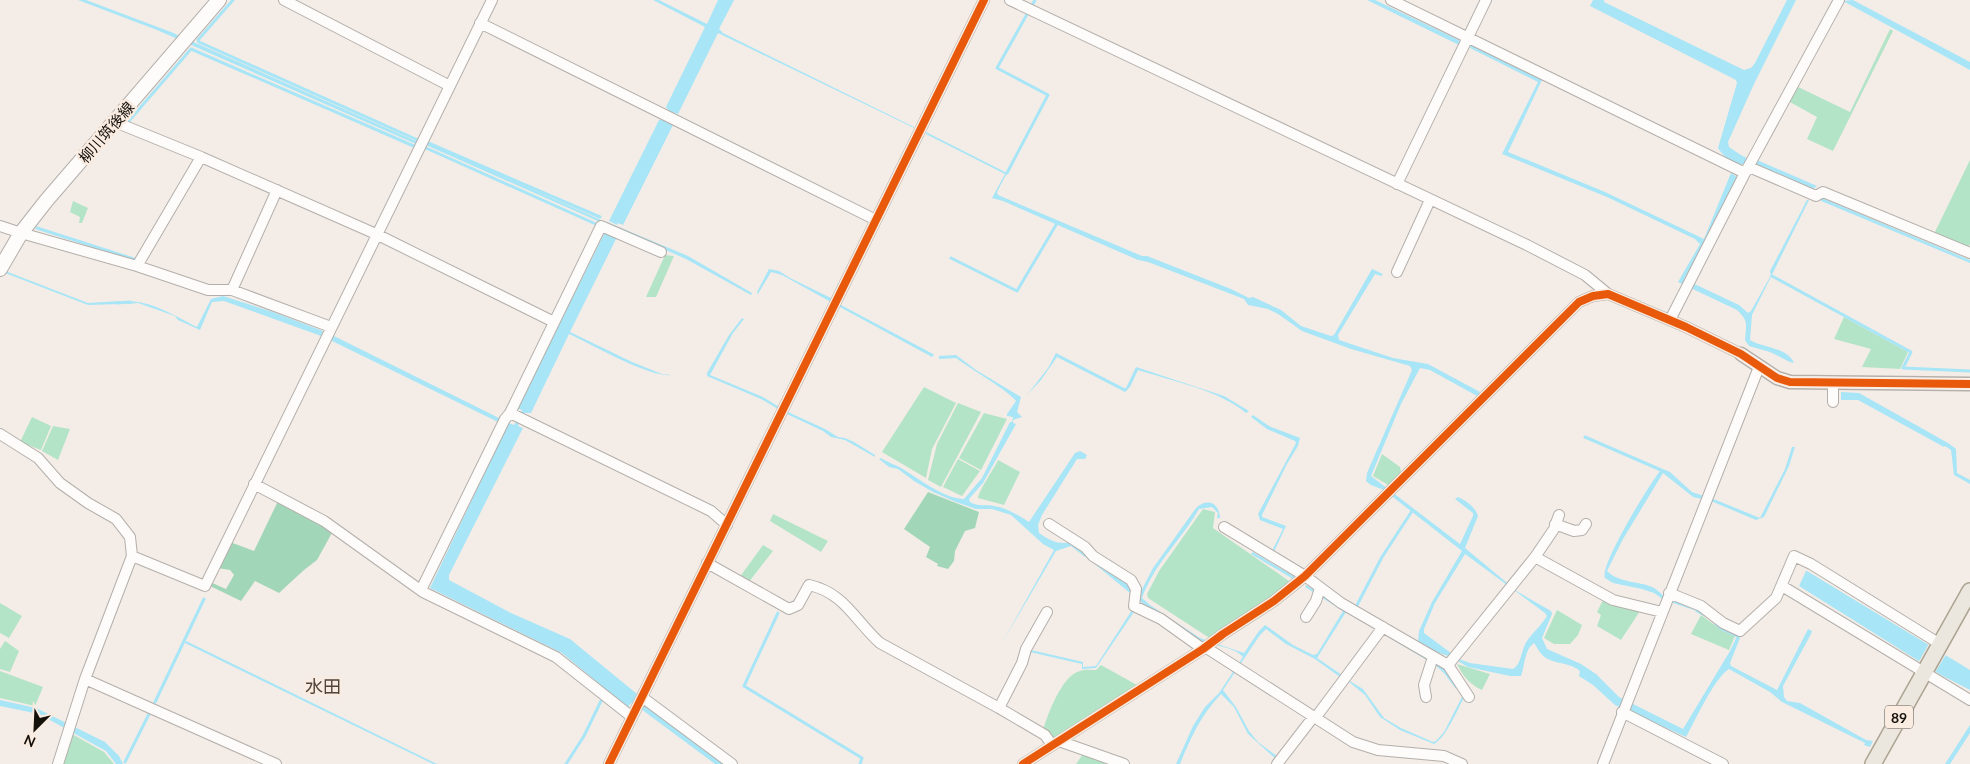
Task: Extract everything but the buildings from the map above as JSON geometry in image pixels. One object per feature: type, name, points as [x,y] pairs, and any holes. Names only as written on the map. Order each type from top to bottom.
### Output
[{"type":"main road","name":"柳川筑後線","points":[[0,269],[21,234],[46,200],[219,0]]},
{"type":"main road","name":"89","points":[[1873,764],[1970,591]]},
{"type":"street","points":[[284,0],[450,86]]},
{"type":"street","points":[[132,556],[205,586],[492,0]]},
{"type":"street","points":[[609,764],[984,0]]},
{"type":"street","points":[[1010,0],[1526,245],[1585,275],[1608,294],[1670,320],[1741,354],[1777,378],[1790,382],[1970,384]]},
{"type":"street","points":[[1391,0],[1747,170],[1816,196],[1822,192],[1970,253]]},
{"type":"street","points":[[1397,184],[1486,0]]},
{"type":"street","points":[[1670,320],[1747,170],[1839,0]]},
{"type":"street","points":[[480,24],[876,220]]},
{"type":"street","points":[[115,122],[201,157],[376,234],[554,322]]},
{"type":"street","points":[[137,266],[201,157]]},
{"type":"street","points":[[232,290],[276,190]]},
{"type":"street","points":[[1397,272],[1430,200]]},
{"type":"street","points":[[0,226],[21,234],[137,266],[208,290],[232,290],[331,327]]},
{"type":"street","points":[[420,590],[505,419],[510,413],[601,226],[661,252]]},
{"type":"street","points":[[1023,764],[1274,601],[1305,576],[1579,302],[1593,296],[1608,294]]},
{"type":"street","points":[[1603,764],[1759,367]]},
{"type":"street","points":[[1833,383],[1833,402]]},
{"type":"street","points":[[510,413],[711,512],[727,525]]},
{"type":"street","points":[[0,434],[38,458],[60,483],[88,503],[116,518],[130,537],[132,556],[85,678],[58,764]]},
{"type":"street","points":[[254,484],[324,521],[420,590],[556,657],[632,717]]},
{"type":"street","points":[[1448,665],[1535,557],[1557,520],[1574,531],[1582,530],[1586,524]]},
{"type":"street","points":[[1050,524],[1085,547],[1093,556],[1131,580],[1136,588],[1134,606],[1161,619],[1353,742],[1378,750],[1444,756],[1462,764]]},
{"type":"street","points":[[1224,527],[1305,576],[1320,588],[1383,627],[1448,665],[1469,697]]},
{"type":"street","points":[[1669,593],[1701,606],[1723,623],[1740,631],[1776,598],[1794,556],[1811,564],[1940,645]]},
{"type":"street","points":[[1535,557],[1612,600],[1662,612]]},
{"type":"street","points":[[707,563],[789,609],[798,605],[809,585],[820,588],[844,602],[864,629],[880,643],[900,655],[953,681],[1056,743],[1124,764]]},
{"type":"street","points":[[1782,586],[1970,700]]},
{"type":"street","points":[[1306,617],[1316,601],[1320,588]]},
{"type":"street","points":[[1000,708],[1022,662],[1026,649],[1046,625],[1047,612]]},
{"type":"street","points":[[1277,764],[1311,720],[1316,717],[1383,627]]},
{"type":"street","points":[[1426,697],[1424,685],[1433,657]]},
{"type":"street","points":[[85,678],[276,764]]},
{"type":"street","points":[[642,697],[732,764]]},
{"type":"street","points":[[1622,712],[1723,764]]},
{"type":"green space","points":[[1890,29],[1893,31],[1833,151],[1807,139],[1817,117],[1788,101],[1796,86],[1850,112]]},
{"type":"green space","points":[[1970,160],[1970,244],[1968,248],[1934,234]]},
{"type":"green space","points":[[73,201],[88,208],[82,223],[79,223],[80,217],[70,212]]},
{"type":"green space","points":[[665,255],[674,256],[656,297],[646,297]]},
{"type":"green space","points":[[1844,317],[1908,352],[1900,369],[1862,367],[1871,349],[1834,339]]},
{"type":"green space","points":[[924,387],[956,403],[932,449],[926,478],[882,452]]},
{"type":"green space","points":[[958,403],[981,412],[941,487],[928,480],[937,444]]},
{"type":"green space","points":[[984,413],[1007,419],[981,470],[959,458]]},
{"type":"green space","points":[[32,417],[51,426],[41,450],[20,442]]},
{"type":"green space","points":[[53,426],[70,429],[58,460],[42,451]]},
{"type":"green space","points":[[1382,454],[1400,467],[1401,472],[1388,485],[1373,476]]},
{"type":"green space","points":[[958,459],[980,471],[962,496],[943,487]]},
{"type":"green space","points":[[998,460],[1020,472],[1004,505],[978,498]]},
{"type":"green space","points":[[928,492],[979,512],[975,528],[965,531],[955,551],[954,561],[948,569],[937,566],[938,564],[926,557],[930,547],[904,529]]},
{"type":"green space","points":[[279,499],[333,531],[317,560],[279,593],[255,581],[241,601],[208,585],[210,582],[226,589],[234,575],[230,570],[217,568],[230,542],[254,551]]},
{"type":"green space","points":[[1203,509],[1215,512],[1213,528],[1289,581],[1276,594],[1211,639],[1148,598],[1147,594],[1159,571]]},
{"type":"green space","points":[[773,514],[828,541],[821,552],[770,521]]},
{"type":"green space","points":[[763,545],[773,551],[748,583],[739,578]]},
{"type":"green space","points":[[1603,600],[1640,611],[1621,640],[1597,626],[1601,615],[1597,612]]},
{"type":"green space","points":[[0,603],[22,616],[9,638],[0,633]]},
{"type":"green space","points":[[1557,610],[1582,625],[1578,635],[1570,644],[1554,644],[1544,638]]},
{"type":"green space","points":[[1701,615],[1723,631],[1735,636],[1729,650],[1691,634]]},
{"type":"green space","points":[[5,641],[19,651],[10,672],[0,669],[0,649]]},
{"type":"green space","points":[[1457,664],[1490,674],[1482,690],[1467,679]]},
{"type":"green space","points":[[1101,665],[1137,685],[1053,739],[1043,730],[1052,705],[1062,687],[1073,674],[1084,670],[1096,670]]},
{"type":"green space","points":[[0,671],[43,687],[35,706],[0,698]]},
{"type":"green space","points":[[72,734],[104,752],[114,764],[62,764]]},
{"type":"green space","points":[[1083,754],[1110,764],[1076,764]]},
{"type":"water","points":[[78,0],[86,0],[171,32],[418,142],[428,143],[601,220],[600,222],[426,145],[416,144],[157,30]]},
{"type":"water","points":[[653,0],[659,0],[707,24],[718,0],[734,0],[719,29],[723,33],[914,128],[718,33],[678,114],[669,111],[666,107],[705,27]]},
{"type":"water","points":[[1367,0],[1375,0],[1461,41],[1459,45]]},
{"type":"water","points":[[1593,0],[1604,0],[1604,2],[1744,70],[1751,68],[1755,63],[1787,0],[1796,0],[1754,84],[1728,142],[1729,147],[1739,154],[1817,186],[1813,189],[1748,161],[1744,164],[1736,164],[1727,159],[1718,148],[1737,83],[1736,80],[1590,6]]},
{"type":"water","points":[[1853,0],[1970,62],[1970,70],[1843,1]]},
{"type":"water","points":[[1471,45],[1542,80],[1508,152],[1605,192],[1704,239],[1731,173],[1737,177],[1701,251],[1684,279],[1739,305],[1748,313],[1751,311],[1771,275],[1770,271],[1807,200],[1809,200],[1752,315],[1750,340],[1786,354],[1794,363],[1770,352],[1749,346],[1745,340],[1745,320],[1737,310],[1678,282],[1700,244],[1695,239],[1607,197],[1502,154],[1538,82],[1470,48]]},
{"type":"water","points":[[666,119],[668,123],[673,125],[623,225],[618,223],[617,225],[609,221],[659,120]]},
{"type":"water","points":[[926,132],[1007,173],[997,192],[998,195],[1142,256],[1147,256],[1249,298],[1253,297],[1281,310],[1301,326],[1331,336],[1334,335],[1372,269],[1383,274],[1381,276],[1375,274],[1338,335],[1339,340],[1393,358],[1428,364],[1480,392],[1477,396],[1430,370],[1420,368],[1401,404],[1371,476],[1460,544],[1473,513],[1455,499],[1458,497],[1470,505],[1478,516],[1465,548],[1518,592],[1551,611],[1552,614],[1542,638],[1547,649],[1581,664],[1596,674],[1619,697],[1683,729],[1737,636],[1740,636],[1740,638],[1730,663],[1731,666],[1777,690],[1808,629],[1812,631],[1811,634],[1783,686],[1784,697],[1787,701],[1800,703],[1866,740],[1873,741],[1870,747],[1782,702],[1770,692],[1729,669],[1712,690],[1686,737],[1615,705],[1593,685],[1579,676],[1580,671],[1577,668],[1546,658],[1534,643],[1528,650],[1521,676],[1510,676],[1468,667],[1451,657],[1431,650],[1435,662],[1446,671],[1459,687],[1456,689],[1444,673],[1435,665],[1346,612],[1317,658],[1342,675],[1340,677],[1315,659],[1286,644],[1266,629],[1223,690],[1236,707],[1249,731],[1258,742],[1278,757],[1276,759],[1248,734],[1234,707],[1221,694],[1197,727],[1180,764],[1176,764],[1193,726],[1205,707],[1219,693],[1243,657],[1230,649],[1204,642],[1174,626],[1092,562],[1094,560],[1128,583],[1139,595],[1153,568],[1196,508],[1204,503],[1212,503],[1217,508],[1220,518],[1217,518],[1218,513],[1212,507],[1199,509],[1147,586],[1142,598],[1150,605],[1200,638],[1244,653],[1265,625],[1293,645],[1313,655],[1317,654],[1343,611],[1305,587],[1306,585],[1413,649],[1418,641],[1419,631],[1432,602],[1462,551],[1384,490],[1366,481],[1367,473],[1412,370],[1410,366],[1351,349],[1302,331],[1268,309],[1248,305],[1244,299],[1148,262],[1138,260],[1003,201],[992,198],[1005,174],[926,134]],"holes":[[[1465,554],[1547,616],[1527,641],[1520,660],[1513,669],[1470,663],[1459,659],[1424,633],[1435,603]]]},
{"type":"water","points":[[1822,198],[1970,260],[1970,263],[1821,201]]},
{"type":"water","points":[[607,222],[688,256],[752,293],[751,295],[686,259],[607,224]]},
{"type":"water","points":[[605,232],[617,237],[570,332],[632,362],[662,374],[671,375],[661,375],[635,366],[569,334],[531,413],[521,413],[522,410],[519,409],[519,406]]},
{"type":"water","points":[[0,269],[88,303],[120,301],[120,304],[88,305],[0,271]]},
{"type":"water","points":[[769,269],[779,271],[833,299],[831,302],[782,275],[771,272],[758,294],[757,292]]},
{"type":"water","points":[[223,296],[323,331],[321,336],[224,301],[212,302],[200,330],[178,320],[175,316],[138,303],[128,304],[127,301],[136,302],[154,306],[172,314],[197,327],[211,299]]},
{"type":"water","points":[[841,305],[934,355],[932,357],[838,306]]},
{"type":"water","points":[[742,318],[744,319],[733,333],[710,375],[763,397],[779,407],[778,409],[761,399],[707,376],[729,335]]},
{"type":"water","points":[[332,335],[499,418],[498,422],[330,340]]},
{"type":"water","points":[[1056,353],[1124,388],[1126,388],[1136,367],[1224,396],[1249,411],[1246,413],[1223,398],[1209,392],[1138,370],[1130,387],[1125,392],[1057,357],[1041,380],[1027,395],[1048,368]]},
{"type":"water","points":[[956,355],[976,370],[1021,397],[1017,412],[1022,417],[1013,420],[1013,423],[1016,424],[983,483],[969,499],[970,502],[1003,508],[1029,522],[1075,453],[1080,451],[1087,455],[1085,459],[1077,459],[1042,515],[1038,525],[1039,533],[1046,538],[1058,542],[1071,542],[1087,554],[1085,557],[1071,546],[1056,551],[1002,643],[1054,550],[1043,544],[1011,515],[992,509],[976,509],[956,502],[933,492],[898,469],[889,467],[879,459],[881,458],[899,467],[931,487],[956,498],[964,499],[982,478],[1010,422],[1012,422],[1013,417],[1007,416],[1007,414],[1016,401],[956,358],[939,359],[939,356]]},
{"type":"water","points":[[1841,392],[1859,393],[1948,443],[1956,449],[1957,473],[1970,480],[1970,484],[1954,475],[1951,450],[1858,400],[1841,400]]},
{"type":"water","points":[[788,412],[838,437],[854,442],[875,455],[875,457],[845,440],[831,437],[823,431],[787,414]]},
{"type":"water","points":[[1253,415],[1269,426],[1300,438],[1298,446],[1262,515],[1262,517],[1286,526],[1274,552],[1272,551],[1283,529],[1260,520],[1258,514],[1296,443],[1267,429],[1251,417]]},
{"type":"water","points":[[516,422],[519,423],[518,426],[523,428],[449,575],[449,580],[511,613],[570,639],[637,694],[633,705],[631,703],[628,707],[610,692],[608,694],[608,691],[562,653],[430,588],[507,426],[509,423],[514,425]]},
{"type":"water","points":[[1792,447],[1795,447],[1789,466],[1764,517],[1756,520],[1711,501],[1693,497],[1663,473],[1623,539],[1607,571],[1617,578],[1652,587],[1669,600],[1697,611],[1664,600],[1654,593],[1613,583],[1605,578],[1605,571],[1617,543],[1636,508],[1660,471],[1663,469],[1670,472],[1692,492],[1760,518],[1785,469]]},
{"type":"water","points":[[1253,552],[1295,577],[1293,579],[1251,554]]},
{"type":"water","points":[[1806,571],[1970,670],[1970,690],[1941,675],[1799,586]]},
{"type":"water","points":[[1132,610],[1134,612],[1096,668],[1082,669],[1082,664],[1030,652],[1031,650],[1083,662],[1083,667],[1096,666]]},
{"type":"water","points":[[186,641],[437,764],[433,764],[185,643]]},
{"type":"water","points":[[1348,680],[1363,689],[1384,718],[1401,728],[1433,742],[1444,732],[1463,695],[1465,696],[1443,736],[1434,744],[1400,730],[1380,717],[1365,695]]},
{"type":"water","points":[[0,700],[36,708],[105,742],[119,756],[123,764],[116,764],[106,751],[39,714],[0,706]]},
{"type":"water","points":[[645,705],[723,764],[715,764],[641,709]]},
{"type":"water","points":[[1970,725],[1970,733],[1950,764],[1945,764]]},
{"type":"pier","points":[[1930,642],[1947,653],[1934,674],[1918,663]]},
{"type":"waterway","points":[[233,0],[198,40],[199,42],[420,141]]},
{"type":"waterway","points":[[1007,173],[1048,95],[997,68],[1035,0]]},
{"type":"waterway","points":[[130,123],[128,122],[191,49],[416,147],[426,148],[598,225]]},
{"type":"waterway","points":[[426,142],[600,217]]},
{"type":"waterway","points":[[951,258],[1017,291],[1056,225]]},
{"type":"waterway","points":[[37,228],[137,260]]},
{"type":"waterway","points":[[1772,276],[1911,352],[1903,368],[1970,371]]},
{"type":"waterway","points":[[117,303],[130,302]]},
{"type":"waterway","points":[[1585,437],[1661,470]]},
{"type":"waterway","points":[[1356,607],[1382,557],[1412,511]]},
{"type":"waterway","points":[[155,702],[204,599]]},
{"type":"waterway","points":[[1697,611],[1705,615]]},
{"type":"waterway","points":[[778,613],[744,686],[862,758],[860,764]]},
{"type":"waterway","points":[[1716,624],[1737,636]]},
{"type":"waterway","points":[[566,764],[584,736],[601,701]]},
{"type":"waterway","points":[[125,762],[149,714]]},
{"type":"cycle path","points":[[609,764],[984,0]]},
{"type":"cycle path","points":[[1023,764],[1203,649],[1274,601],[1305,576],[1579,302],[1593,296],[1608,294],[1686,327],[1741,354],[1777,378],[1790,382],[1970,384]]},
{"type":"district","name":"水田","points":[[323,686]]}]
